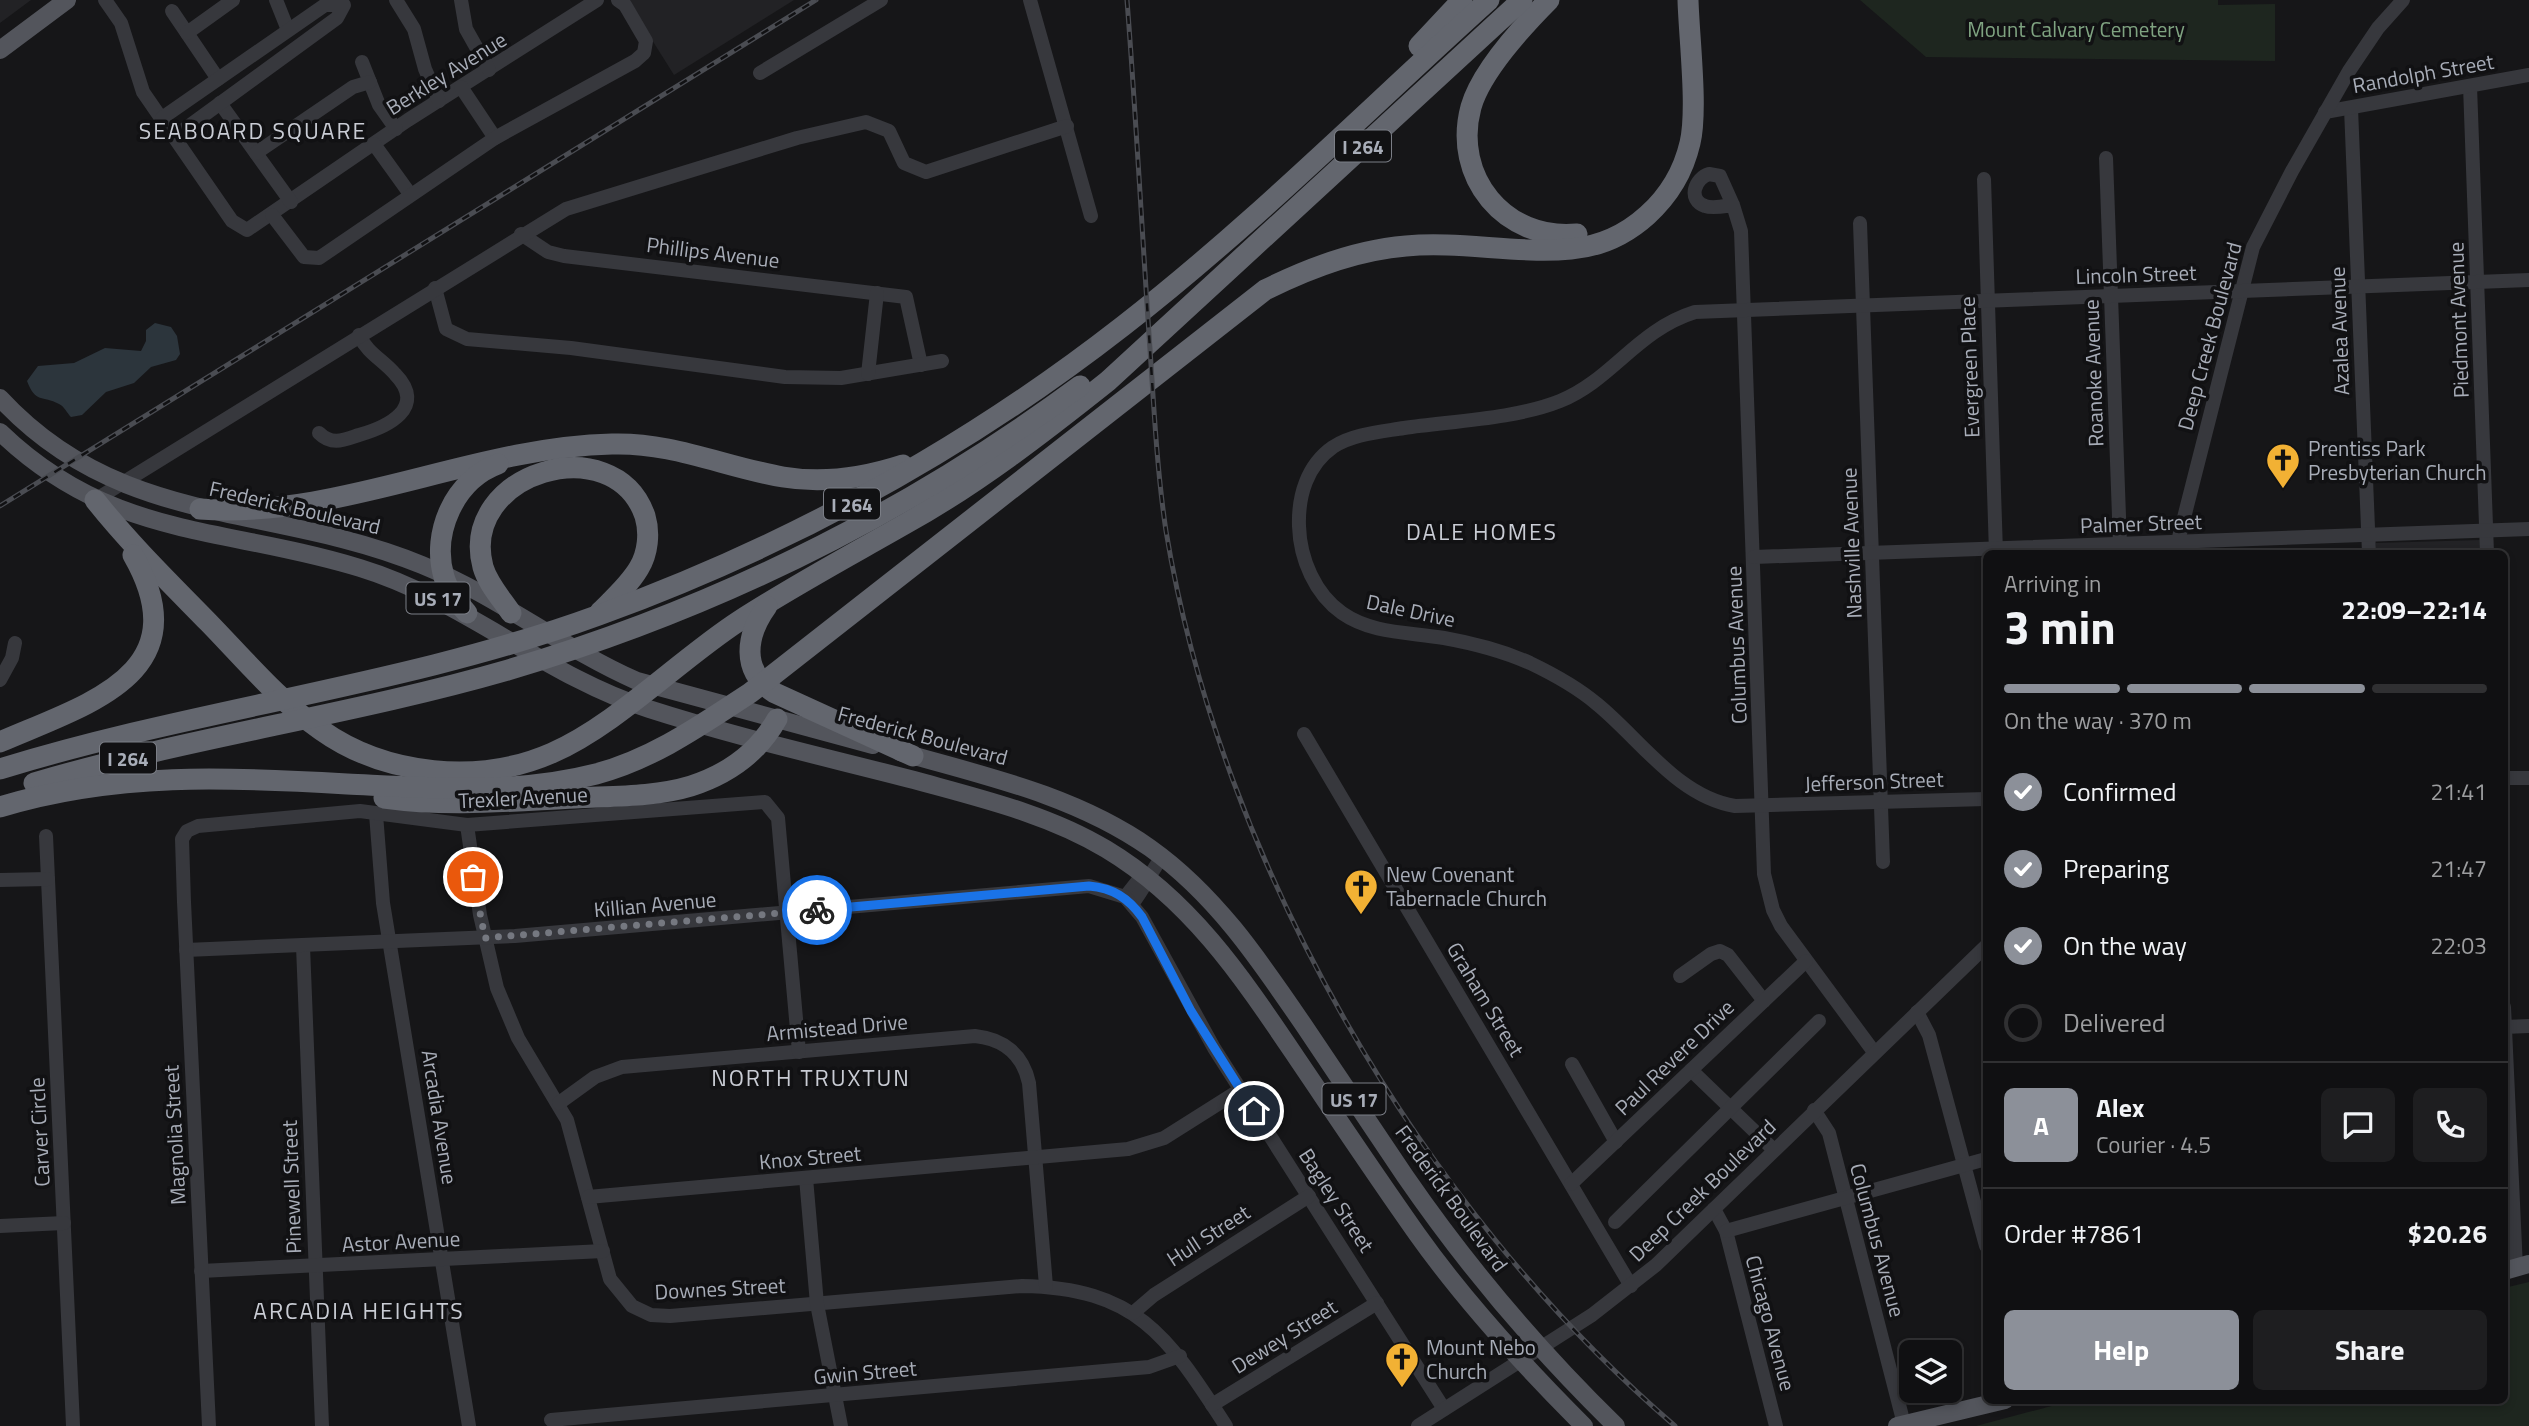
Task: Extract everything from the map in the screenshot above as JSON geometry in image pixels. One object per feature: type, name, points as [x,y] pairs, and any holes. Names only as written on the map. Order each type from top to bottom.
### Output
[{"type":"highway","points":[[1188,273],[1462,0]]},
{"type":"highway","name":"I 264","points":[[0,769],[88,743],[338,687],[595,617],[715,570],[836,513],[950,448],[1087,353],[1188,273],[1489,0]]},
{"type":"highway","name":"I 264","points":[[0,794],[111,762],[350,709],[509,670],[611,636],[761,575],[895,508],[1104,376],[1204,291],[1522,0]]},
{"type":"highway","points":[[1549,0],[1486,78],[1472,106],[1466,137],[1472,170],[1496,209],[1510,220],[1540,232],[1575,235],[1607,227],[1638,210],[1669,170],[1686,139],[1678,0]]},
{"type":"highway","points":[[0,807],[52,792],[123,780],[213,777],[443,789],[515,787],[596,774],[646,756],[686,735],[750,692],[1265,290],[1322,264],[1405,246],[1569,249],[1590,246],[1637,224],[1659,205],[1677,180],[1686,139],[1688,0]]},
{"type":"highway","points":[[200,509],[283,508],[540,449],[636,444],[696,453],[784,477],[857,478],[920,457],[1087,353]]},
{"type":"highway","points":[[95,500],[120,532],[254,670],[318,729],[373,757],[439,771],[505,767],[550,754],[604,720],[771,601],[906,524],[982,475],[1049,428],[1104,376]]},
{"type":"highway","points":[[467,613],[453,596],[443,574],[442,538],[457,497],[481,473],[540,449]]},
{"type":"highway","points":[[511,613],[484,569],[480,543],[488,515],[516,484],[540,472],[566,468],[595,471],[619,483],[636,500],[646,519],[648,543],[639,569],[595,617]]},
{"type":"highway","points":[[0,742],[102,698],[127,680],[145,657],[153,632],[153,602],[145,576],[120,532]]},
{"type":"highway","points":[[771,601],[758,619],[749,642],[751,663],[760,680],[775,693],[913,756]]},
{"type":"highway","points":[[289,780],[418,803],[485,804],[620,795],[690,786],[739,762],[764,742],[777,719]]},
{"type":"main road","points":[[2,49],[66,0]]},
{"type":"main road","name":"Frederick Boulevard","points":[[0,398],[47,440],[119,484],[200,509],[352,540],[443,574],[602,665],[637,681],[1051,796],[1123,831],[1162,857],[1199,889],[1248,945],[1437,1221],[1488,1287],[1616,1426]]},
{"type":"main road","name":"Frederick Boulevard","points":[[0,432],[31,458],[95,500],[173,527],[356,567],[427,592],[467,613],[565,675],[590,687],[649,709],[764,742],[958,791],[1045,819],[1106,849],[1147,877],[1195,920],[1234,965],[1421,1239],[1521,1360],[1584,1426]]},
{"type":"main road","points":[[1901,1425],[1988,1404]]},
{"type":"street","points":[[105,0],[121,23],[138,83],[174,137],[337,18],[345,2]]},
{"type":"street","points":[[187,33],[233,0]]},
{"type":"street","points":[[276,0],[288,30]]},
{"type":"street","points":[[396,0],[414,29],[425,69],[439,101]]},
{"type":"street","name":"Berkley Avenue","points":[[174,137],[232,221],[247,230],[396,129],[597,0]]},
{"type":"street","points":[[272,215],[304,257],[313,260],[495,138],[635,61],[644,53],[646,41],[625,5],[618,0]]},
{"type":"street","points":[[760,73],[881,0]]},
{"type":"street","points":[[1030,0],[1091,216]]},
{"type":"street","points":[[464,1],[466,29],[489,70]]},
{"type":"street","name":"Deep Creek Boulevard","points":[[2176,548],[2240,291],[2264,223],[2363,49],[2401,1]]},
{"type":"street","points":[[162,118],[325,5],[345,2]]},
{"type":"street","points":[[172,11],[218,79]]},
{"type":"street","points":[[362,62],[379,105],[396,129]]},
{"type":"street","name":"Randolph Street","points":[[2325,113],[2529,75]]},
{"type":"street","points":[[256,153],[353,87],[370,82]]},
{"type":"street","name":"Piedmont Avenue","points":[[2470,86],[2487,550]]},
{"type":"street","points":[[461,87],[495,138]]},
{"type":"street","points":[[220,103],[290,202]]},
{"type":"street","name":"Azalea Avenue","points":[[2351,108],[2369,550]]},
{"type":"street","points":[[95,500],[521,234],[581,203],[797,138],[866,122],[889,131],[904,163],[926,172],[1067,126]]},
{"type":"street","points":[[374,144],[410,194]]},
{"type":"street","name":"Roanoke Avenue","points":[[2106,158],[2120,544]]},
{"type":"street","name":"Evergreen Place","points":[[1984,179],[1996,550]]},
{"type":"street","name":"Columbus Avenue","points":[[1734,205],[1741,230],[1762,806],[1768,892],[1781,926],[1874,1052]]},
{"type":"street","name":"Nashville Avenue","points":[[1860,223],[1883,862]]},
{"type":"street","name":"Phillips Avenue","points":[[521,234],[544,249],[564,256],[906,297],[921,365]]},
{"type":"street","name":"Lincoln Street","points":[[1744,309],[2529,280]]},
{"type":"street","points":[[435,288],[442,322],[459,338],[571,348],[813,379],[868,374],[942,361]]},
{"type":"street","points":[[868,374],[877,293]]},
{"type":"street","name":"Dale Drive","points":[[1744,309],[1695,312],[1668,322],[1653,331],[1588,386],[1549,405],[1345,440],[1321,457],[1308,477],[1302,492],[1299,528],[1312,579],[1332,605],[1354,620],[1382,630],[1476,645],[1528,662],[1595,702],[1698,794],[1721,804],[1762,806]]},
{"type":"street","points":[[319,433],[325,439],[339,442],[391,425],[402,412],[406,396],[403,385],[392,370],[369,352],[359,335]]},
{"type":"street","name":"Palmer Street","points":[[2014,550],[2120,544],[2176,548],[2248,546],[2368,535],[2529,529]]},
{"type":"street","name":"Palmer Street","points":[[1754,557],[1983,551]]},
{"type":"street","points":[[0,680],[8,667],[15,643]]},
{"type":"street","name":"Graham Street","points":[[1304,734],[1631,1286]]},
{"type":"street","points":[[2508,778],[2529,778]]},
{"type":"street","name":"Jefferson Street","points":[[1762,806],[1983,799]]},
{"type":"street","name":"Trexler Avenue","points":[[182,843],[187,831],[198,826],[360,811],[467,825],[758,800],[771,805],[779,823],[786,913]]},
{"type":"street","name":"Arcadia Avenue","points":[[376,814],[379,870],[469,1426]]},
{"type":"street","name":"Downes Street","points":[[467,825],[485,938],[506,1014],[532,1062],[559,1103],[573,1139],[615,1289],[632,1306],[651,1315],[670,1316],[1046,1286],[1083,1292],[1133,1313],[1151,1325],[1180,1356],[1226,1426]]},
{"type":"street","name":"Carver Circle","points":[[46,836],[73,1426]]},
{"type":"street","name":"Magnolia Street","points":[[182,843],[209,1426]]},
{"type":"street","points":[[1129,900],[1140,878],[1147,877],[1162,857]]},
{"type":"street","points":[[0,880],[48,879]]},
{"type":"street","name":"Killian Avenue","points":[[186,950],[485,938],[1089,886],[1129,900]]},
{"type":"street","name":"Bagley Street","points":[[1129,900],[1191,1011],[1444,1409]]},
{"type":"street","points":[[786,913],[799,1052]]},
{"type":"street","name":"Pinewell Street","points":[[303,946],[323,1426]]},
{"type":"street","name":"Deep Creek Boulevard","points":[[1418,1426],[1631,1286],[1983,949]]},
{"type":"street","points":[[1680,976],[1720,951],[1728,955],[1764,1001]]},
{"type":"street","name":"Paul Revere Drive","points":[[1571,1184],[1806,961]]},
{"type":"street","points":[[1917,1012],[1929,1035],[1983,1235]]},
{"type":"street","points":[[1615,1222],[1819,1021]]},
{"type":"street","points":[[2508,1027],[2529,1026]]},
{"type":"street","name":"Armistead Drive","points":[[559,1103],[595,1077],[622,1067],[975,1036],[997,1040],[1013,1052],[1027,1072],[1046,1286]]},
{"type":"street","points":[[1572,1064],[1616,1142]]},
{"type":"street","points":[[1691,1070],[1774,1150]]},
{"type":"street","points":[[1035,1157],[1128,1149],[1148,1144],[1164,1138],[1240,1090]]},
{"type":"street","points":[[2508,1092],[2516,1267]]},
{"type":"street","name":"Columbus Avenue","points":[[1814,1110],[1829,1133],[1901,1425]]},
{"type":"street","name":"Knox Street","points":[[588,1197],[1035,1157]]},
{"type":"street","points":[[1726,1231],[1983,1160]]},
{"type":"street","points":[[806,1178],[817,1304],[841,1426]]},
{"type":"street","name":"Hull Street","points":[[1133,1313],[1154,1295],[1309,1196]]},
{"type":"street","name":"Chicago Avenue","points":[[1714,1209],[1726,1231],[1776,1426]]},
{"type":"street","points":[[0,1226],[64,1223]]},
{"type":"street","name":"Astor Avenue","points":[[201,1271],[603,1251]]},
{"type":"street","name":"Dewey Street","points":[[1212,1405],[1377,1303]]},
{"type":"street","name":"Gwin Street","points":[[551,1420],[1149,1367],[1180,1356]]},
{"type":"shaded area","points":[[0,0],[31,0],[0,23]]},
{"type":"shaded area","points":[[627,0],[794,0],[674,75]]},
{"type":"shaded area","points":[[155,323],[171,327],[177,336],[180,354],[176,360],[151,367],[134,383],[106,392],[82,415],[71,417],[61,405],[40,398],[30,388],[27,381],[38,366],[74,363],[105,348],[141,351],[146,341],[146,330]]},
{"type":"shaded area","points":[[2480,540],[2480,550],[2376,550],[2376,543]]},
{"type":"green space","name":"Mount Calvary Cemetery","points":[[1860,0],[2218,0],[2218,5],[2275,4],[2275,61],[1926,57]]},
{"type":"green space","points":[[2529,1282],[2529,1426],[1976,1426],[2059,1404],[2508,1404],[2508,1287]]},
{"type":"railway","points":[[0,506],[816,0]]},
{"type":"railway","points":[[1127,0],[1154,417],[1166,531],[1193,656],[1233,780],[1284,902],[1345,1021],[1416,1134],[1496,1240],[1582,1338],[1675,1426]]},
{"type":"way so far","points":[[473,877],[485,938],[817,910]]},
{"type":"place","name":"Prentiss Park Presbyterian Church","points":[[2283,490]]},
{"type":"place","name":"New Covenant Tabernacle Church","points":[[1361,916]]},
{"type":"place","name":"Mount Nebo Church","points":[[1402,1389]]},
{"type":"district","name":"SEABOARD SQUARE","points":[[253,130]]},
{"type":"district","name":"DALE HOMES","points":[[1482,531]]},
{"type":"district","name":"NORTH TRUXTUN","points":[[811,1077]]},
{"type":"district","name":"ARCADIA HEIGHTS","points":[[359,1310]]},
{"type":"route","points":[[817,910],[1089,886],[1110,890],[1125,897],[1142,917],[1191,1011],[1254,1111]]}]
